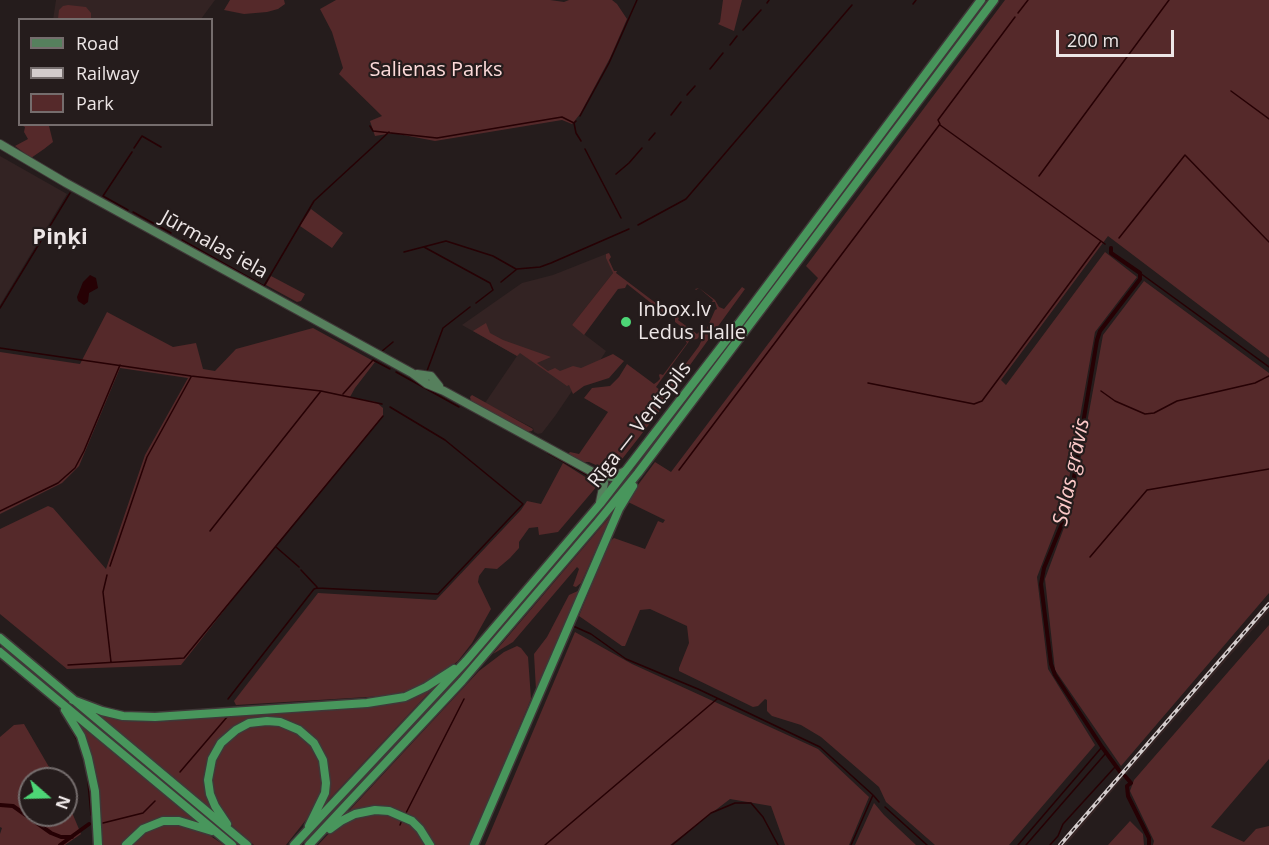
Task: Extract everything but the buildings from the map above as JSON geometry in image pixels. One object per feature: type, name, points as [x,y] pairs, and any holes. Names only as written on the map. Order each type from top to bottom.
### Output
[{"type":"highway","name":"Rīga — Ventspils","points":[[294,845],[466,660],[600,504],[728,338],[981,0]]},
{"type":"highway","name":"Rīga — Ventspils","points":[[310,845],[462,681],[624,489],[994,0]]},
{"type":"highway","points":[[474,845],[623,502],[634,484],[668,441],[698,393]]},
{"type":"highway","points":[[0,638],[247,845]]},
{"type":"highway","points":[[0,652],[232,845]]},
{"type":"highway","points":[[73,700],[123,716],[155,717],[367,703],[405,697],[426,687],[466,660]]},
{"type":"highway","points":[[61,704],[81,736],[88,758],[95,791],[98,845]]},
{"type":"highway","points":[[234,834],[215,806],[210,794],[209,773],[212,759],[221,743],[236,730],[249,723],[267,721],[287,724],[305,734],[314,743],[323,760],[325,793],[303,836]]},
{"type":"highway","points":[[310,845],[346,817],[375,810],[405,817],[420,829],[430,845]]},
{"type":"highway","points":[[126,845],[143,829],[163,821],[179,821],[219,833]]},
{"type":"main road","name":"Jūrmalas iela","points":[[0,144],[66,183],[598,475]]},
{"type":"main road","points":[[598,475],[612,477],[625,471]]},
{"type":"main road","points":[[598,475],[604,483],[600,504]]},
{"type":"shaded area","points":[[56,0],[215,0],[202,18],[53,18]]},
{"type":"shaded area","points":[[0,156],[67,194],[0,305]]},
{"type":"shaded area","points":[[606,254],[613,273],[572,325],[606,351],[589,378],[571,388],[572,391],[555,416],[542,433],[538,434],[533,428],[485,403],[517,356],[462,325],[522,283],[553,275]]},
{"type":"shaded area","points":[[90,275],[96,278],[98,288],[89,293],[88,302],[84,305],[78,301],[77,297],[83,282]]},
{"type":"shaded area","points":[[1269,600],[1269,611],[1126,775],[1122,772],[1123,769]]},
{"type":"shaded area","points":[[1121,774],[1124,777],[1066,845],[1057,845]]},
{"type":"green space","points":[[230,0],[284,0],[285,4],[267,12],[244,14],[224,10]]},
{"type":"green space","name":"Salienas Parks","points":[[336,0],[550,0],[564,2],[612,0],[627,19],[610,58],[580,114],[572,124],[562,120],[435,141],[393,133],[375,136],[370,121],[382,116],[339,74],[343,68],[332,32],[320,9]]},
{"type":"green space","points":[[723,0],[742,0],[734,31],[718,24]]},
{"type":"green space","points":[[1005,0],[1269,0],[1269,358],[1108,236],[1001,380],[1006,385],[1105,252],[1137,277],[1095,332],[1064,507],[1037,577],[1048,669],[1095,745],[1009,845],[935,845],[886,802],[879,787],[821,737],[801,725],[772,716],[767,711],[767,700],[753,707],[679,671],[689,643],[687,626],[650,609],[640,610],[625,646],[622,646],[579,616],[609,542],[614,538],[645,549],[658,521],[663,523],[665,520],[626,501],[655,462],[671,472],[818,278],[806,266]]},
{"type":"green space","points":[[63,6],[86,7],[91,13],[91,18],[58,18],[59,10]]},
{"type":"green space","points":[[23,126],[49,126],[53,142],[31,158],[15,146],[28,139],[24,132],[25,127]]},
{"type":"green space","points":[[311,209],[343,233],[332,248],[300,226]]},
{"type":"green space","points":[[609,253],[611,257],[609,260],[614,271],[617,271],[616,273],[669,313],[671,312],[669,314],[665,314],[627,284],[625,288],[618,289],[584,335],[572,325],[613,273],[606,258],[606,254]]},
{"type":"green space","points":[[271,276],[305,294],[301,301],[297,302],[266,285]]},
{"type":"green space","points":[[1144,281],[1269,373],[1269,593],[1121,766],[1055,670],[1045,579],[1072,506],[1103,335]]},
{"type":"green space","points":[[742,287],[745,289],[664,401],[665,404],[612,472],[568,454],[570,452],[579,454],[608,412],[584,398],[592,388],[610,386],[627,364],[654,384],[660,379],[659,375],[663,375],[687,343],[685,340],[691,337],[690,333],[675,322],[675,315],[679,318],[678,320],[697,334],[699,332],[700,336],[690,340],[656,387],[664,393],[699,346],[717,309],[715,302],[712,302],[713,300],[699,288],[724,309]]},
{"type":"green space","points":[[107,312],[173,347],[196,343],[203,369],[215,371],[236,349],[313,328],[375,362],[350,397],[376,402],[383,408],[383,416],[275,546],[181,665],[67,669],[0,614],[0,529],[48,506],[53,508],[106,569],[145,455],[188,378],[120,368],[79,466],[62,483],[0,514],[0,352],[80,364]]},
{"type":"green space","points":[[486,323],[490,333],[503,340],[551,357],[537,363],[548,371],[555,368],[560,371],[573,366],[581,368],[613,354],[624,361],[609,378],[584,386],[573,394],[569,385],[567,386],[520,353],[517,356],[473,331]]},
{"type":"green space","points":[[472,395],[533,429],[532,431],[527,432],[471,401]]},
{"type":"green space","points":[[563,463],[598,485],[558,532],[539,535],[538,527],[529,528],[519,542],[519,548],[510,558],[497,569],[485,568],[478,582],[491,609],[472,643],[458,661],[444,672],[413,690],[384,696],[236,705],[234,701],[318,593],[436,600],[527,501],[541,504]]},
{"type":"green space","points":[[612,514],[581,583],[576,587],[573,586],[579,569],[577,567],[513,642],[493,654]]},
{"type":"green space","points":[[580,590],[539,689],[536,690],[534,654],[547,637],[569,595]]},
{"type":"green space","points":[[1269,625],[1269,759],[1211,827],[1244,842],[1256,829],[1269,826],[1269,845],[1153,845],[1154,841],[1130,791],[1134,780]]},
{"type":"green space","points":[[575,632],[632,664],[818,749],[869,797],[849,845],[785,845],[771,806],[730,799],[670,845],[485,845]]},
{"type":"green space","points":[[517,646],[528,657],[531,699],[470,845],[433,845],[408,815],[357,811],[347,813],[479,671],[504,652]]},
{"type":"green space","points":[[435,686],[325,804],[328,793],[327,764],[296,725],[250,721],[210,759],[213,811],[89,708],[119,717],[353,707]]},
{"type":"green space","points":[[24,724],[49,767],[18,767],[18,827],[78,827],[81,834],[65,845],[0,845],[2,828],[0,827],[0,737],[14,725]]},
{"type":"green space","points":[[277,724],[288,727],[308,741],[318,756],[323,782],[313,811],[286,845],[254,845],[228,822],[213,793],[213,768],[221,748],[233,735],[251,726]]},
{"type":"green space","points":[[80,725],[196,821],[166,819],[123,845],[100,845]]},
{"type":"green space","points":[[874,803],[884,815],[916,845],[855,845]]},
{"type":"green space","points":[[371,813],[389,814],[413,826],[427,845],[318,845],[344,821]]},
{"type":"green space","points":[[1130,821],[1143,834],[1144,845],[1108,845]]},
{"type":"green space","points":[[172,823],[203,831],[224,845],[130,845],[136,838],[155,827]]},
{"type":"waterway","points":[[580,116],[609,63],[637,0]]},
{"type":"waterway","points":[[913,4],[916,0]]},
{"type":"waterway","points":[[1018,13],[1028,0]]},
{"type":"waterway","points":[[1039,176],[1169,0]]},
{"type":"waterway","points":[[638,225],[686,199],[852,5]]},
{"type":"waterway","points":[[743,30],[761,10]]},
{"type":"waterway","points":[[679,470],[940,124],[938,120],[1015,17]]},
{"type":"waterway","points":[[730,45],[737,36]]},
{"type":"waterway","points":[[710,69],[723,53]]},
{"type":"waterway","points":[[687,95],[695,86]]},
{"type":"waterway","points":[[1231,91],[1269,119]]},
{"type":"waterway","points":[[671,115],[681,102]]},
{"type":"waterway","points":[[370,126],[373,131],[437,138],[562,117],[574,123]]},
{"type":"waterway","points":[[576,121],[574,123],[576,133],[581,141]]},
{"type":"waterway","points":[[940,125],[1105,244]]},
{"type":"waterway","points":[[182,240],[264,286],[314,201],[389,132]]},
{"type":"waterway","points":[[649,140],[655,133]]},
{"type":"waterway","points":[[134,148],[142,136],[161,147]]},
{"type":"waterway","points":[[616,174],[642,148]]},
{"type":"waterway","points":[[585,149],[621,218]]},
{"type":"waterway","points":[[128,210],[103,196],[132,152]]},
{"type":"waterway","points":[[1119,238],[1185,155],[1269,242]]},
{"type":"waterway","points":[[0,308],[70,193]]},
{"type":"waterway","points":[[133,212],[171,233]]},
{"type":"waterway","points":[[501,282],[517,269],[540,267],[629,229]]},
{"type":"waterway","points":[[404,252],[446,241],[493,256],[516,269]]},
{"type":"waterway","points":[[868,383],[974,404],[982,401],[1101,241]]},
{"type":"waterway","points":[[424,247],[490,283],[493,290]]},
{"type":"waterway","name":"Salas grāvis","points":[[1111,248],[1111,253],[1140,273],[1140,279],[1100,331],[1097,340],[1069,507],[1044,568],[1041,584],[1051,664],[1055,675],[1121,773]]},
{"type":"waterway","points":[[1140,273],[1269,367]]},
{"type":"waterway","points":[[476,303],[493,290]]},
{"type":"waterway","points":[[427,371],[443,328],[470,307]]},
{"type":"waterway","points":[[381,352],[393,342]]},
{"type":"waterway","points":[[0,348],[191,376],[321,391],[382,404]]},
{"type":"waterway","points":[[343,394],[373,360],[390,369]]},
{"type":"waterway","points":[[0,511],[58,483],[75,468],[120,365]]},
{"type":"waterway","points":[[396,372],[459,407]]},
{"type":"waterway","points":[[1101,391],[1115,401],[1145,414],[1154,413],[1177,401],[1255,383],[1269,376]]},
{"type":"waterway","points":[[110,566],[147,457],[191,377]]},
{"type":"waterway","points":[[210,531],[321,391]]},
{"type":"waterway","points":[[228,699],[314,589],[438,594],[523,504],[445,440],[390,407]]},
{"type":"waterway","points":[[68,665],[184,658],[383,416]]},
{"type":"waterway","points":[[548,453],[596,480]]},
{"type":"waterway","points":[[1090,557],[1147,490],[1269,469]]},
{"type":"waterway","points":[[276,547],[299,567]]},
{"type":"waterway","points":[[301,570],[317,587]]},
{"type":"waterway","points":[[107,575],[103,592],[111,662]]},
{"type":"waterway","points":[[573,626],[591,634],[626,659],[698,689],[820,747],[873,795],[851,845]]},
{"type":"waterway","points":[[406,813],[464,699]]},
{"type":"waterway","points":[[545,845],[717,699]]},
{"type":"waterway","points":[[180,772],[227,717]]},
{"type":"waterway","points":[[70,727],[78,742]]},
{"type":"waterway","points":[[1018,845],[1102,747]]},
{"type":"waterway","points":[[1026,845],[1106,753]]},
{"type":"waterway","points":[[1050,845],[1058,836],[1063,824],[1115,767]]},
{"type":"waterway","points":[[87,772],[91,815]]},
{"type":"waterway","points":[[1125,776],[1131,783],[1127,786],[1128,796],[1149,838],[1149,845]]},
{"type":"waterway","points":[[873,795],[879,802]]},
{"type":"waterway","points":[[103,823],[143,813],[155,801]]},
{"type":"waterway","points":[[672,845],[711,813],[735,803],[751,803],[763,817],[778,845]]},
{"type":"waterway","points":[[0,805],[13,806],[51,833],[61,837],[72,837]]},
{"type":"waterway","points":[[885,807],[927,845]]},
{"type":"waterway","points":[[400,825],[402,820]]},
{"type":"waterway","points":[[60,845],[89,824]]},
{"type":"railway","points":[[1060,845],[1269,604]]},
{"type":"place","name":"Inbox.lv Ledus Halle","points":[[626,322]]},
{"type":"district","name":"Piņķi","points":[[60,238]]}]
